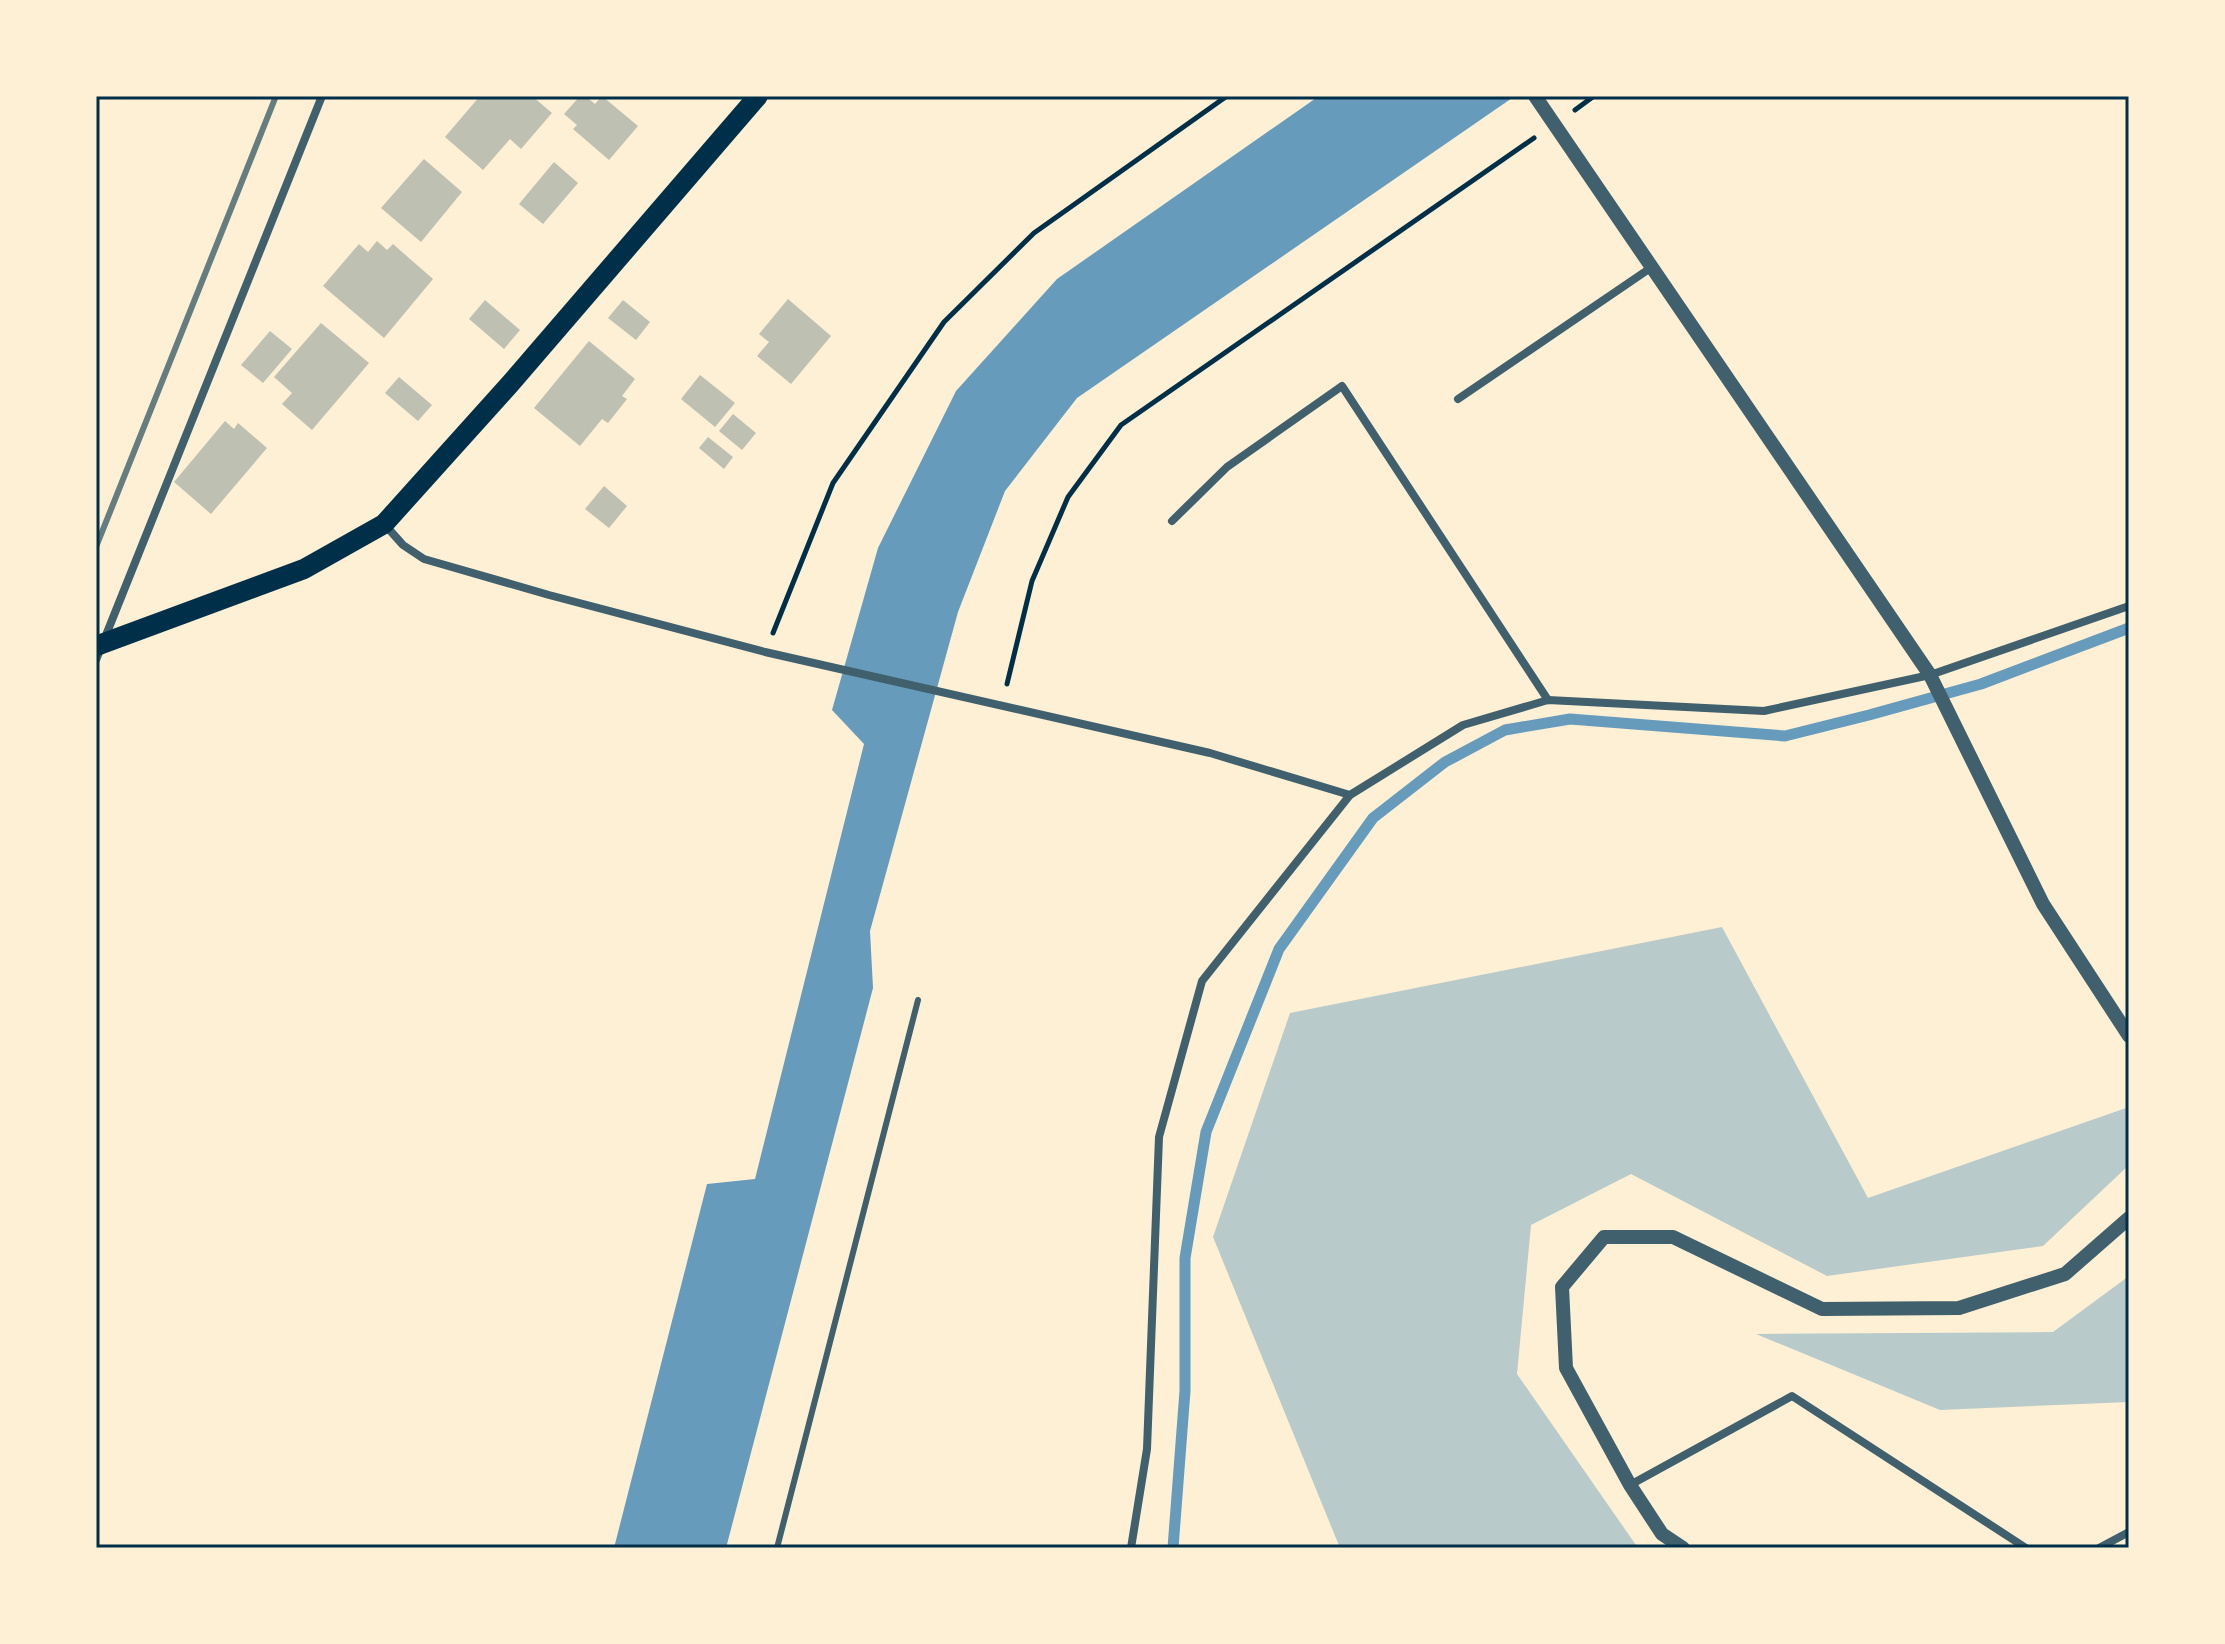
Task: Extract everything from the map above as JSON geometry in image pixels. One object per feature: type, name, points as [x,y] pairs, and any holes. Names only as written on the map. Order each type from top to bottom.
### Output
[{"type":"main road","points":[[98,650],[304,569],[384,524],[510,384],[758,96]]},
{"type":"street","points":[[98,650],[322,96]]},
{"type":"street","points":[[1535,96],[1933,681],[2043,904],[2129,1036]]},
{"type":"street","points":[[1458,399],[1653,266]]},
{"type":"street","points":[[1172,521],[1227,467],[1342,386],[1548,700]]},
{"type":"street","points":[[384,524],[403,545],[424,559],[549,595],[765,652],[1210,753],[1350,795]]},
{"type":"street","points":[[1131,1548],[1147,1449],[1159,1137],[1202,981],[1350,795],[1463,725],[1548,700],[1764,711],[1933,681],[2129,606]]},
{"type":"street","points":[[1683,1548],[1662,1534],[1630,1485],[1566,1368],[1562,1287],[1604,1237],[1673,1237],[1822,1309],[1959,1308],[2065,1274],[2129,1218]]},
{"type":"street","points":[[1630,1485],[1792,1396],[2026,1548]]},
{"type":"street","points":[[2099,1548],[2129,1532]]},
{"type":"lane","points":[[777,1548],[918,1000]]},
{"type":"path","points":[[765,652],[833,483],[944,322],[1034,233],[1227,96]]},
{"type":"path","points":[[1002,706],[1032,581],[1068,497],[1121,425],[1594,96]]},
{"type":"shaded area","points":[[1722,927],[1868,1198],[2129,1107],[2129,1165],[2043,1246],[1827,1276],[1631,1174],[1531,1225],[1517,1374],[1638,1548],[1340,1548],[1213,1237],[1290,1013]]},
{"type":"shaded area","points":[[2129,1276],[2129,1402],[1940,1410],[1756,1334],[2053,1332]]},
{"type":"water","points":[[1319,96],[1515,96],[1077,398],[1005,491],[958,612],[870,931],[873,988],[726,1548],[614,1548],[707,1184],[755,1179],[864,744],[832,710],[878,548],[956,391],[1057,279]]},
{"type":"building","points":[[480,96],[532,96],[552,113],[521,149],[510,139],[483,170],[445,137]]},
{"type":"building","points":[[580,96],[595,104],[602,96],[638,126],[609,160],[573,129],[577,125],[564,114]]},
{"type":"building","points":[[424,159],[462,192],[421,242],[381,208]]},
{"type":"building","points":[[554,162],[578,183],[543,224],[519,204]]},
{"type":"building","points":[[377,241],[387,250],[393,244],[433,279],[384,338],[323,286],[359,244],[368,252]]},
{"type":"building","points":[[788,299],[831,336],[791,384],[757,356],[769,342],[759,334]]},
{"type":"building","points":[[485,300],[520,330],[504,349],[469,319]]},
{"type":"building","points":[[623,300],[650,322],[636,340],[608,318]]},
{"type":"building","points":[[321,323],[369,363],[312,430],[282,404],[292,393],[274,377]]},
{"type":"building","points":[[270,331],[292,349],[263,383],[241,365]]},
{"type":"building","points":[[589,341],[635,379],[622,396],[627,399],[608,423],[602,419],[580,446],[534,408]]},
{"type":"building","points":[[700,375],[735,403],[715,427],[681,399]]},
{"type":"building","points":[[399,377],[432,405],[418,421],[385,393]]},
{"type":"building","points":[[733,414],[756,433],[742,450],[719,431]]},
{"type":"building","points":[[225,421],[234,429],[238,423],[267,448],[211,514],[174,482]]},
{"type":"building","points":[[708,437],[733,457],[724,469],[699,448]]},
{"type":"building","points":[[604,486],[627,506],[609,528],[585,509]]},
{"type":"waterway","points":[[1173,1548],[1185,1391],[1185,1258],[1206,1132],[1279,949],[1373,818],[1445,762],[1505,730],[1570,719],[1785,736],[1981,684],[2129,628]]},
{"type":"railway","points":[[96,547],[276,96]]}]
